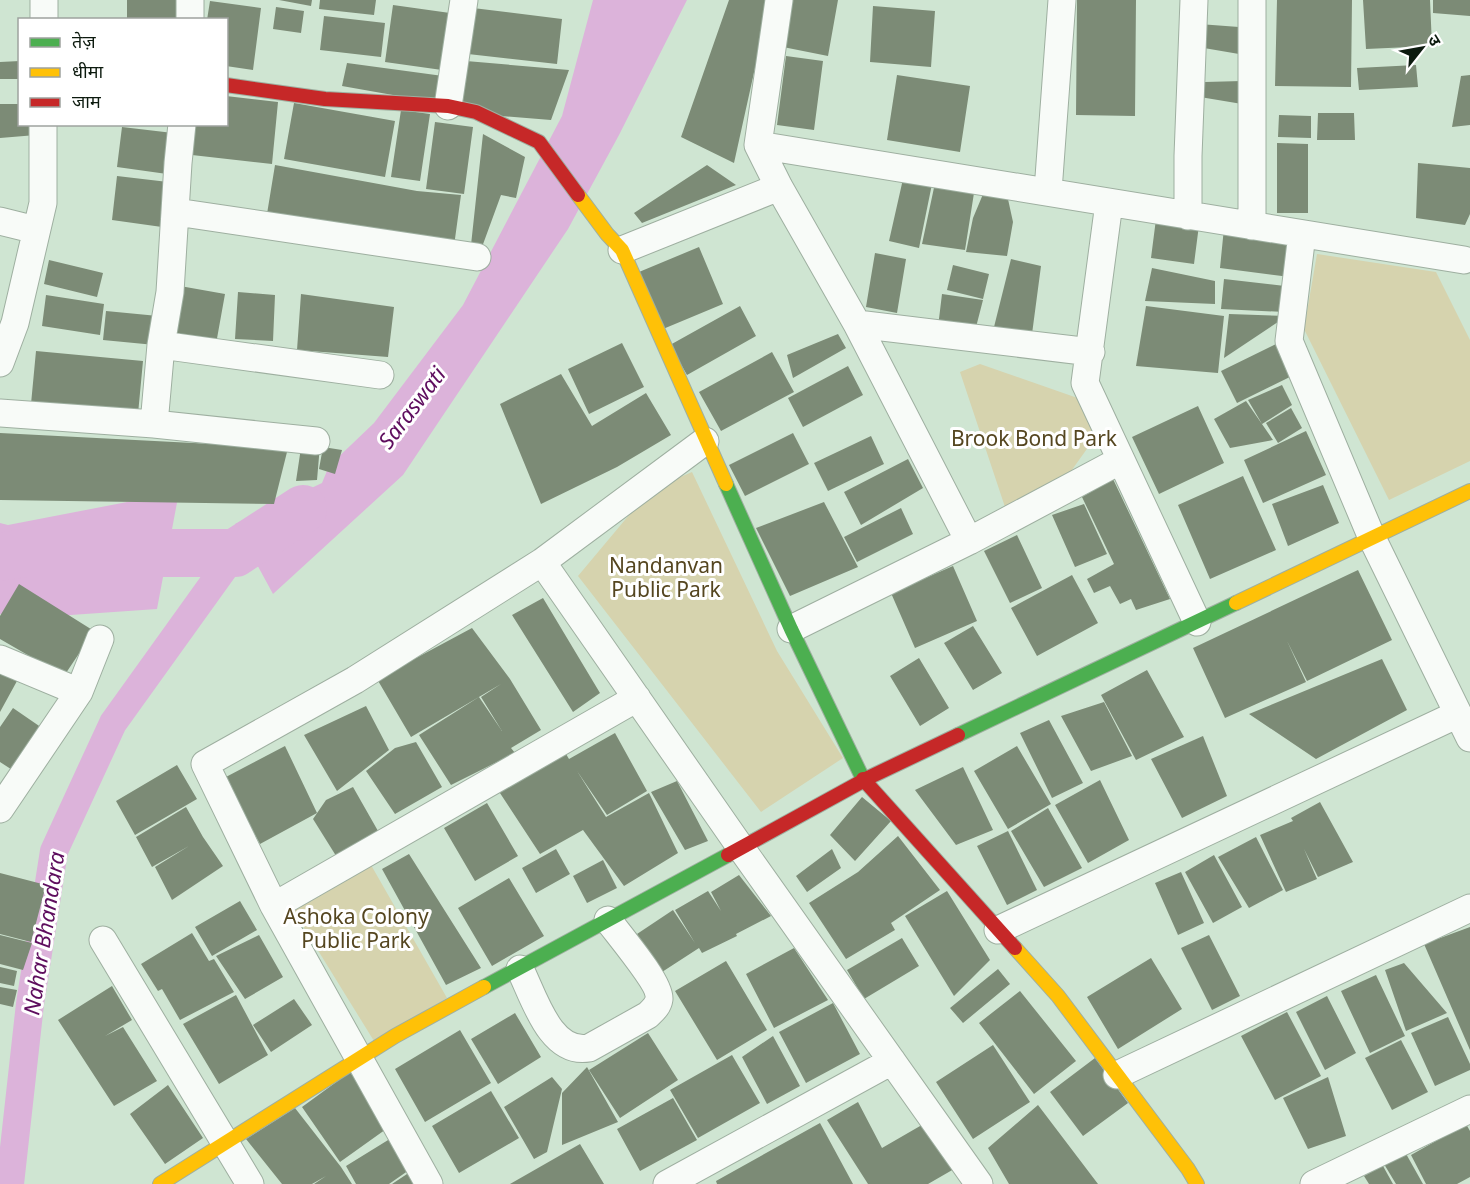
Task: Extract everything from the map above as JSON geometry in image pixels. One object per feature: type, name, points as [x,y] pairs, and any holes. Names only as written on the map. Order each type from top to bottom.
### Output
[{"type":"street","points":[[44,0],[44,18]]},
{"type":"street","points":[[190,0],[190,18]]},
{"type":"street","points":[[448,106],[464,0]]},
{"type":"street","points":[[779,0],[758,145],[857,324],[969,541]]},
{"type":"street","points":[[1048,191],[1062,0]]},
{"type":"street","points":[[1188,216],[1194,0]]},
{"type":"street","points":[[1252,0],[1252,226]]},
{"type":"street","points":[[228,85],[325,99],[448,106],[476,112],[539,142],[614,242],[791,629],[864,781],[1058,996],[1197,1184]]},
{"type":"street","points":[[0,363],[5,337],[43,204],[43,126]]},
{"type":"street","points":[[154,424],[160,345],[170,292],[178,163],[183,126]]},
{"type":"street","points":[[758,145],[1468,262]]},
{"type":"street","points":[[614,242],[780,187]]},
{"type":"street","points":[[1109,203],[1091,352],[1085,383],[1197,622]]},
{"type":"street","points":[[176,212],[477,257]]},
{"type":"street","points":[[0,221],[36,230]]},
{"type":"street","points":[[1302,234],[1289,341],[1372,538],[1470,738]]},
{"type":"street","points":[[857,324],[1091,352]]},
{"type":"street","points":[[160,345],[380,375]]},
{"type":"street","points":[[0,413],[154,424],[316,441]]},
{"type":"street","points":[[429,1184],[274,906],[206,764],[356,680],[542,562],[705,441]]},
{"type":"street","points":[[791,629],[969,541],[1121,460]]},
{"type":"street","points":[[160,1184],[395,1036],[864,781],[1470,491]]},
{"type":"street","points":[[542,562],[892,1061],[974,1182]]},
{"type":"street","points":[[0,809],[79,692],[100,639]]},
{"type":"street","points":[[0,659],[79,692]]},
{"type":"street","points":[[274,906],[638,698]]},
{"type":"street","points":[[998,930],[1458,714]]},
{"type":"street","points":[[1117,1075],[1470,908]]},
{"type":"street","points":[[520,969],[556,1037],[567,1046],[579,1050],[589,1048],[648,1015],[656,1007],[659,999],[652,979],[608,920]]},
{"type":"street","points":[[103,940],[250,1184]]},
{"type":"street","points":[[667,1184],[698,1177],[892,1061]]},
{"type":"street","points":[[1314,1184],[1470,1109]]},
{"type":"green space","points":[[1317,254],[1436,272],[1470,340],[1470,461],[1389,500],[1304,329]]},
{"type":"green space","name":"Brook Bond Park","points":[[980,364],[1089,402],[1104,425],[1069,474],[1008,516],[960,372]]},
{"type":"green space","name":"Nandanvan Public Park","points":[[692,472],[777,651],[843,758],[761,812],[578,576],[650,490]]},
{"type":"green space","name":"Ashoka Colony Public Park","points":[[371,865],[447,998],[374,1041],[293,910]]},
{"type":"water","points":[[593,0],[687,0],[619,135],[568,229],[403,475],[273,594],[235,524],[322,483],[329,466],[374,423],[463,305],[562,116]]},
{"type":"water","points":[[179,492],[157,609],[13,619],[0,614],[0,523],[8,525]]},
{"type":"building","points":[[127,0],[176,0],[176,18],[127,18]]},
{"type":"building","points":[[279,0],[312,0],[311,6]]},
{"type":"building","points":[[320,0],[376,0],[374,15],[319,9]]},
{"type":"building","points":[[729,0],[770,0],[734,163],[681,137]]},
{"type":"building","points":[[792,0],[838,0],[828,56],[783,47]]},
{"type":"building","points":[[1077,0],[1136,0],[1135,116],[1076,115]]},
{"type":"building","points":[[1277,0],[1352,0],[1351,87],[1275,86]]},
{"type":"building","points":[[1363,0],[1430,0],[1432,46],[1366,49]]},
{"type":"building","points":[[1433,0],[1470,0],[1470,16],[1433,13]]},
{"type":"building","points":[[210,1],[261,8],[253,70],[228,66],[228,18],[207,18]]},
{"type":"building","points":[[393,5],[450,13],[442,70],[385,62]]},
{"type":"building","points":[[873,6],[935,11],[931,67],[870,62]]},
{"type":"building","points":[[276,7],[304,11],[301,33],[273,29]]},
{"type":"building","points":[[473,8],[562,19],[557,64],[468,54]]},
{"type":"building","points":[[324,16],[385,23],[381,57],[320,50]]},
{"type":"building","points":[[1199,24],[1239,27],[1239,54],[1198,47]]},
{"type":"building","points":[[786,56],[823,61],[814,130],[777,125]]},
{"type":"building","points":[[18,61],[18,79],[0,79],[0,62]]},
{"type":"building","points":[[466,61],[569,70],[551,120],[462,113]]},
{"type":"building","points":[[347,63],[443,76],[438,103],[342,86]]},
{"type":"building","points":[[1416,65],[1418,87],[1359,90],[1357,68]]},
{"type":"building","points":[[897,75],[970,86],[960,152],[887,140]]},
{"type":"building","points":[[1470,75],[1470,125],[1452,127],[1461,76]]},
{"type":"building","points":[[1242,81],[1242,104],[1200,97],[1205,82]]},
{"type":"building","points":[[228,96],[278,102],[272,164],[192,155],[195,126],[228,126]]},
{"type":"building","points":[[294,103],[395,121],[385,177],[284,159]]},
{"type":"building","points":[[0,104],[18,104],[18,126],[36,126],[36,135],[0,138]]},
{"type":"building","points":[[401,110],[430,114],[420,181],[391,177]]},
{"type":"building","points":[[1318,113],[1354,113],[1355,140],[1317,140]]},
{"type":"building","points":[[1279,115],[1311,116],[1311,138],[1278,137]]},
{"type":"building","points":[[435,122],[473,127],[464,194],[426,189]]},
{"type":"building","points":[[122,127],[173,133],[167,174],[117,167]]},
{"type":"building","points":[[483,134],[525,157],[516,198],[501,195],[482,247],[471,245]]},
{"type":"building","points":[[1277,143],[1308,144],[1308,213],[1277,213]]},
{"type":"building","points":[[1418,163],[1470,168],[1470,214],[1465,225],[1416,218]]},
{"type":"building","points":[[275,165],[417,191],[461,195],[454,246],[266,220]]},
{"type":"building","points":[[707,165],[736,185],[642,223],[634,213]]},
{"type":"building","points":[[117,176],[168,182],[162,227],[112,220]]},
{"type":"building","points":[[903,179],[932,184],[919,248],[889,241]]},
{"type":"building","points":[[935,183],[974,193],[965,250],[922,244]]},
{"type":"building","points":[[986,187],[1006,190],[1013,222],[1007,256],[966,252],[973,218]]},
{"type":"building","points":[[1156,219],[1199,225],[1194,264],[1151,258]]},
{"type":"building","points":[[1224,228],[1295,236],[1290,277],[1220,268]]},
{"type":"building","points":[[699,247],[723,304],[663,329],[639,272]]},
{"type":"building","points":[[875,253],[906,259],[897,313],[866,307]]},
{"type":"building","points":[[1011,259],[1041,266],[1032,334],[993,331]]},
{"type":"building","points":[[49,260],[103,273],[97,297],[44,284]]},
{"type":"building","points":[[953,265],[989,274],[983,299],[947,290]]},
{"type":"building","points":[[1152,268],[1215,281],[1215,304],[1145,301]]},
{"type":"building","points":[[1224,279],[1285,286],[1285,312],[1221,309]]},
{"type":"building","points":[[180,286],[225,294],[216,344],[171,336]]},
{"type":"building","points":[[238,292],[275,295],[273,341],[235,339]]},
{"type":"building","points":[[301,294],[394,307],[388,357],[297,350]]},
{"type":"building","points":[[942,294],[983,300],[975,331],[938,327]]},
{"type":"building","points":[[46,295],[104,304],[100,335],[42,326]]},
{"type":"building","points":[[740,306],[756,336],[687,375],[670,345]]},
{"type":"building","points":[[1146,306],[1224,316],[1218,373],[1136,366]]},
{"type":"building","points":[[106,311],[158,316],[155,345],[103,340]]},
{"type":"building","points":[[1229,314],[1287,316],[1224,358]]},
{"type":"building","points":[[838,334],[846,348],[793,378],[787,355]]},
{"type":"building","points":[[1282,341],[1298,373],[1237,403],[1221,371]]},
{"type":"building","points":[[622,343],[644,387],[589,414],[568,369]]},
{"type":"building","points":[[36,351],[143,361],[138,414],[31,404]]},
{"type":"building","points":[[772,352],[794,392],[721,431],[699,392]]},
{"type":"building","points":[[848,366],[863,395],[803,427],[788,398]]},
{"type":"building","points":[[561,374],[592,426],[646,393],[671,435],[617,467],[541,504],[500,404]]},
{"type":"building","points":[[1282,385],[1292,405],[1262,424],[1248,400]]},
{"type":"building","points":[[1246,401],[1273,440],[1230,448],[1214,419]]},
{"type":"building","points":[[1198,406],[1224,463],[1159,494],[1132,437]]},
{"type":"building","points":[[1291,408],[1302,428],[1278,443],[1266,423]]},
{"type":"building","points":[[1306,431],[1326,475],[1263,503],[1244,460]]},
{"type":"building","points":[[0,433],[288,448],[274,504],[0,500]]},
{"type":"building","points":[[793,433],[809,464],[745,496],[729,465]]},
{"type":"building","points":[[871,436],[884,464],[828,491],[814,463]]},
{"type":"building","points":[[302,441],[320,445],[317,480],[296,481]]},
{"type":"building","points":[[323,447],[342,450],[335,474],[319,469]]},
{"type":"building","points":[[908,459],[923,488],[861,525],[844,492]]},
{"type":"building","points":[[1243,476],[1276,550],[1210,579],[1178,505]]},
{"type":"building","points":[[1113,479],[1170,599],[1136,610],[1131,599],[1120,604],[1110,586],[1094,593],[1087,579],[1114,564],[1082,497]]},
{"type":"building","points":[[1323,485],[1339,523],[1288,546],[1272,504]]},
{"type":"building","points":[[824,502],[858,567],[790,596],[756,528]]},
{"type":"building","points":[[1084,504],[1107,554],[1075,567],[1052,515]]},
{"type":"building","points":[[901,508],[913,534],[857,562],[844,537]]},
{"type":"building","points":[[1017,535],[1042,588],[1010,603],[984,551]]},
{"type":"building","points":[[953,566],[977,621],[915,648],[891,593]]},
{"type":"building","points":[[1358,570],[1392,640],[1307,681],[1287,641],[1306,682],[1225,718],[1193,648]]},
{"type":"building","points":[[1072,575],[1098,623],[1037,656],[1011,608]]},
{"type":"building","points":[[19,584],[94,631],[64,676],[0,639],[0,616]]},
{"type":"building","points":[[543,598],[600,693],[573,712],[512,615]]},
{"type":"building","points":[[973,626],[1002,673],[973,690],[944,643]]},
{"type":"building","points":[[472,628],[510,679],[541,730],[511,748],[515,753],[451,785],[419,735],[479,697],[502,731],[481,697],[501,684],[411,737],[377,679]]},
{"type":"building","points":[[919,658],[949,708],[920,726],[890,676]]},
{"type":"building","points":[[1382,659],[1407,710],[1316,759],[1249,714]]},
{"type":"building","points":[[1147,670],[1184,737],[1136,760],[1101,695]]},
{"type":"building","points":[[0,672],[17,681],[0,712]]},
{"type":"building","points":[[1104,702],[1132,756],[1091,771],[1061,716]]},
{"type":"building","points":[[366,706],[389,750],[337,791],[304,735]]},
{"type":"building","points":[[13,708],[45,730],[17,773],[0,762],[0,727]]},
{"type":"building","points":[[1049,720],[1083,783],[1052,798],[1020,733]]},
{"type":"building","points":[[615,733],[647,791],[607,815],[577,771],[606,817],[649,793],[678,853],[624,886],[583,830],[540,854],[498,790],[566,754],[569,759]]},
{"type":"building","points":[[1203,736],[1227,796],[1182,818],[1151,759]]},
{"type":"building","points":[[416,742],[442,787],[395,814],[366,771],[395,748]]},
{"type":"building","points":[[285,746],[317,813],[260,844],[224,778]]},
{"type":"building","points":[[1017,746],[1051,804],[1008,829],[974,771]]},
{"type":"building","points":[[177,765],[197,799],[135,835],[116,801]]},
{"type":"building","points":[[963,767],[993,830],[956,845],[915,790]]},
{"type":"building","points":[[1100,780],[1129,840],[1088,863],[1055,805]]},
{"type":"building","points":[[677,781],[708,841],[685,850],[651,792]]},
{"type":"building","points":[[353,787],[382,838],[338,859],[313,819],[326,800]]},
{"type":"building","points":[[862,797],[891,821],[855,861],[830,835]]},
{"type":"building","points":[[1320,802],[1353,862],[1318,877],[1304,849],[1317,879],[1286,892],[1260,835],[1293,821],[1291,818]]},
{"type":"building","points":[[487,803],[518,856],[475,881],[444,828]]},
{"type":"building","points":[[186,807],[223,866],[172,900],[155,867],[189,846],[152,867],[136,837]]},
{"type":"building","points":[[1048,808],[1082,868],[1044,887],[1011,831]]},
{"type":"building","points":[[1008,831],[1037,890],[1007,905],[977,846]]},
{"type":"building","points":[[898,836],[940,890],[891,923],[895,930],[846,959],[809,903],[858,872]]},
{"type":"building","points":[[1256,837],[1283,890],[1249,908],[1218,857]]},
{"type":"building","points":[[556,849],[570,874],[536,893],[522,868]]},
{"type":"building","points":[[832,849],[841,868],[807,892],[796,876]]},
{"type":"building","points":[[409,854],[481,968],[446,985],[382,869]]},
{"type":"building","points":[[1214,855],[1242,907],[1213,923],[1185,872]]},
{"type":"building","points":[[603,860],[617,888],[587,903],[573,876]]},
{"type":"building","points":[[1181,872],[1204,923],[1178,935],[1155,883]]},
{"type":"building","points":[[0,873],[46,885],[31,942],[0,934]]},
{"type":"building","points":[[739,875],[771,916],[702,953],[699,948],[662,972],[637,934],[673,910],[695,943],[675,910],[708,891],[721,911],[711,892]]},
{"type":"building","points":[[509,878],[544,936],[492,966],[458,908]]},
{"type":"building","points":[[947,891],[990,960],[954,996],[905,916]]},
{"type":"building","points":[[240,901],[257,930],[212,956],[195,927]]},
{"type":"building","points":[[1470,927],[1470,1050],[1424,944]]},
{"type":"building","points":[[192,933],[209,961],[214,959],[234,992],[180,1020],[162,989],[158,991],[141,964]]},
{"type":"building","points":[[0,935],[32,943],[23,970],[0,964]]},
{"type":"building","points":[[259,935],[283,977],[245,999],[216,956]]},
{"type":"building","points":[[1209,935],[1240,996],[1212,1010],[1181,948]]},
{"type":"building","points":[[902,938],[919,966],[864,999],[847,970]]},
{"type":"building","points":[[794,948],[828,1000],[774,1028],[746,974]]},
{"type":"building","points":[[1151,958],[1182,1009],[1118,1049],[1087,997]]},
{"type":"building","points":[[726,961],[767,1030],[717,1060],[675,991]]},
{"type":"building","points":[[1404,963],[1447,1013],[1406,1031],[1385,970]]},
{"type":"building","points":[[0,967],[17,971],[14,986],[0,983]]},
{"type":"building","points":[[998,969],[1010,984],[963,1023],[950,1008]]},
{"type":"building","points":[[1376,975],[1405,1036],[1370,1053],[1341,991]]},
{"type":"building","points":[[112,986],[132,1020],[105,1036],[123,1027],[157,1081],[114,1106],[58,1020]]},
{"type":"building","points":[[0,987],[17,990],[13,1007],[0,1004]]},
{"type":"building","points":[[1020,991],[1076,1061],[1034,1094],[979,1023]]},
{"type":"building","points":[[236,995],[268,1055],[219,1084],[183,1024]]},
{"type":"building","points":[[1327,996],[1356,1053],[1325,1070],[1296,1012]]},
{"type":"building","points":[[294,999],[312,1025],[271,1052],[253,1025]]},
{"type":"building","points":[[833,1003],[860,1054],[806,1083],[779,1032]]},
{"type":"building","points":[[1287,1012],[1321,1076],[1275,1100],[1241,1036]]},
{"type":"building","points":[[515,1013],[541,1057],[498,1084],[471,1039]]},
{"type":"building","points":[[1448,1017],[1470,1064],[1470,1070],[1435,1086],[1411,1033]]},
{"type":"building","points":[[460,1030],[491,1083],[425,1122],[395,1069]]},
{"type":"building","points":[[648,1033],[678,1080],[620,1118],[589,1070]]},
{"type":"building","points":[[773,1036],[800,1086],[767,1104],[742,1057]]},
{"type":"building","points":[[1401,1040],[1428,1092],[1392,1110],[1365,1058]]},
{"type":"building","points":[[993,1045],[1030,1102],[973,1139],[936,1082]]},
{"type":"building","points":[[732,1055],[760,1103],[698,1138],[670,1090]]},
{"type":"building","points":[[1095,1058],[1128,1103],[1083,1136],[1050,1092]]},
{"type":"building","points":[[587,1067],[618,1122],[562,1145],[562,1093]]},
{"type":"building","points":[[350,1072],[389,1127],[340,1162],[302,1107]]},
{"type":"building","points":[[552,1077],[562,1089],[547,1152],[534,1159],[504,1107]]},
{"type":"building","points":[[1328,1077],[1346,1136],[1308,1149],[1283,1098]]},
{"type":"building","points":[[168,1085],[203,1138],[165,1164],[130,1114]]},
{"type":"building","points":[[491,1091],[519,1138],[459,1173],[432,1126]]},
{"type":"building","points":[[673,1098],[697,1140],[640,1171],[617,1129]]},
{"type":"building","points":[[858,1102],[882,1148],[927,1122],[954,1169],[928,1184],[868,1184],[827,1120]]},
{"type":"building","points":[[1038,1105],[1098,1184],[1009,1184],[988,1148]]},
{"type":"building","points":[[295,1108],[352,1184],[314,1184],[326,1176],[312,1184],[282,1184],[246,1139]]},
{"type":"building","points":[[820,1123],[853,1184],[717,1184],[716,1181]]},
{"type":"building","points":[[1466,1124],[1470,1131],[1470,1177],[1457,1184],[1426,1184],[1411,1155]]},
{"type":"building","points":[[393,1137],[412,1168],[389,1184],[356,1184],[346,1166]]},
{"type":"building","points":[[580,1144],[604,1184],[510,1184]]},
{"type":"building","points":[[1405,1152],[1423,1184],[1396,1184],[1384,1164]]},
{"type":"building","points":[[1383,1166],[1393,1184],[1369,1184],[1364,1176]]},
{"type":"building","points":[[413,1170],[422,1184],[392,1184]]},
{"type":"waterway","name":"Saraswati","points":[[0,557],[24,553],[235,553],[303,509]]},
{"type":"waterway","name":"Nahar Bhandara","points":[[10,1184],[30,1004],[54,851],[113,723],[235,553]]},
{"type":"traffic: fast","points":[[726,484],[791,629],[863,779]]},
{"type":"traffic: fast","points":[[958,735],[1236,603]]},
{"type":"traffic: fast","points":[[484,987],[728,855]]},
{"type":"traffic: slow","points":[[578,195],[622,250],[726,484]]},
{"type":"traffic: slow","points":[[1236,603],[1470,491]]},
{"type":"traffic: slow","points":[[1015,948],[1058,996],[1197,1184]]},
{"type":"traffic: slow","points":[[160,1184],[395,1036],[484,987]]},
{"type":"traffic: jam","points":[[228,85],[325,99],[448,106],[476,112],[539,142],[578,195]]},
{"type":"traffic: jam","points":[[728,855],[870,777],[958,735]]},
{"type":"traffic: jam","points":[[863,779],[1015,948]]}]
